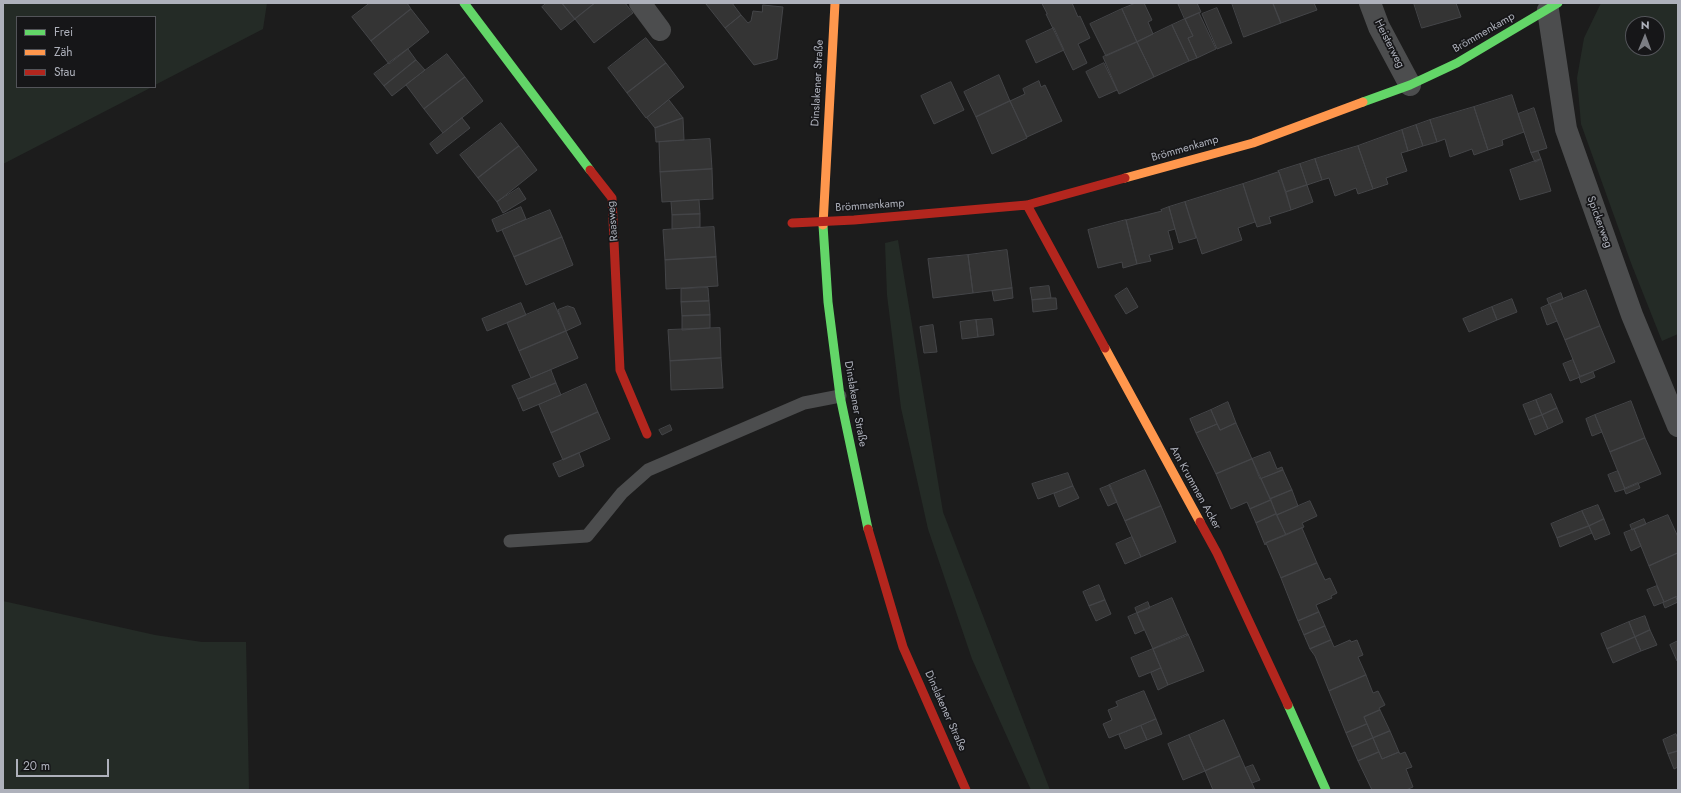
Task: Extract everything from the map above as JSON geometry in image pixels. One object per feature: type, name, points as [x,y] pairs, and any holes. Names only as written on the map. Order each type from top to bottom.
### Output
[{"type":"street","name":"Raasweg","points":[[464,3],[612,198],[620,370],[648,434]]},
{"type":"street","points":[[640,3],[660,30]]},
{"type":"street","name":"Dinslakener Straße","points":[[836,3],[832,40],[823,222],[828,302],[840,396],[867,525],[903,647],[966,790]]},
{"type":"street","name":"Heisterweg","points":[[1370,3],[1379,27],[1410,85]]},
{"type":"street","name":"Brömmenkamp","points":[[792,223],[823,222],[1027,205],[1253,143],[1410,85],[1457,63],[1553,6]]},
{"type":"street","name":"Spickerweg","points":[[1553,6],[1566,130],[1632,315],[1678,426]]},
{"type":"street","name":"Am Krummen Acker","points":[[1027,205],[1217,553],[1308,746],[1326,790]]},
{"type":"lane","points":[[510,541],[587,536],[622,493],[648,470],[804,403],[840,396]]},
{"type":"shaded area","points":[[3,3],[267,3],[263,29],[156,84],[156,16],[16,16],[16,88],[150,88],[3,164]]},
{"type":"shaded area","points":[[1601,3],[1678,3],[1678,334],[1662,341],[1631,263],[1581,124],[1577,78],[1584,38]]},
{"type":"shaded area","points":[[898,240],[943,512],[1050,790],[1031,790],[972,659],[928,529],[901,408],[887,295],[885,243]]},
{"type":"shaded area","points":[[3,601],[155,635],[202,642],[246,642],[249,790],[3,790]]},
{"type":"building","points":[[370,3],[407,3],[411,9],[371,41],[352,17]]},
{"type":"building","points":[[547,3],[562,3],[575,19],[561,30],[542,7]]},
{"type":"building","points":[[562,3],[595,3],[575,19]]},
{"type":"building","points":[[595,3],[625,3],[633,13],[594,43],[575,19]]},
{"type":"building","points":[[732,3],[741,15],[725,28],[706,4]]},
{"type":"building","points":[[1042,3],[1072,3],[1090,38],[1078,44],[1087,63],[1073,70]]},
{"type":"building","points":[[1136,3],[1144,3],[1152,20],[1148,22],[1153,34],[1137,42],[1122,9]]},
{"type":"building","points":[[1178,3],[1197,3],[1201,12],[1185,19]]},
{"type":"building","points":[[1232,3],[1273,3],[1281,23],[1244,37]]},
{"type":"building","points":[[1273,3],[1314,3],[1317,10],[1281,23]]},
{"type":"building","points":[[1414,3],[1456,3],[1461,17],[1422,28]]},
{"type":"building","points":[[763,5],[783,7],[777,59],[754,65],[725,28],[741,15],[748,23],[751,21],[753,11],[762,12]]},
{"type":"building","points":[[1217,8],[1232,43],[1217,49],[1202,14]]},
{"type":"building","points":[[411,9],[429,32],[389,64],[371,41]]},
{"type":"building","points":[[1122,9],[1137,42],[1106,56],[1090,24]]},
{"type":"building","points":[[1199,13],[1216,49],[1197,58],[1188,38],[1193,36],[1185,19]]},
{"type":"building","points":[[1185,19],[1193,36],[1188,38],[1197,58],[1189,61],[1172,25]]},
{"type":"building","points":[[1172,25],[1189,61],[1154,77],[1137,42]]},
{"type":"building","points":[[1054,28],[1064,50],[1036,63],[1026,41]]},
{"type":"building","points":[[646,38],[666,63],[627,93],[608,68]]},
{"type":"building","points":[[1137,42],[1154,77],[1119,94],[1103,57]]},
{"type":"building","points":[[408,49],[416,60],[384,86],[374,74]]},
{"type":"building","points":[[447,54],[465,77],[424,109],[406,85]]},
{"type":"building","points":[[416,60],[425,70],[392,96],[384,86]]},
{"type":"building","points":[[666,63],[684,87],[646,118],[627,93]]},
{"type":"building","points":[[1104,63],[1117,90],[1099,98],[1086,72]]},
{"type":"building","points":[[999,75],[1010,101],[976,117],[964,92]]},
{"type":"building","points":[[465,77],[483,101],[443,133],[424,109]]},
{"type":"building","points":[[1039,81],[1041,87],[1045,85],[1062,121],[1027,137],[1010,101],[1025,94],[1023,89]]},
{"type":"building","points":[[951,82],[964,110],[934,124],[921,96]]},
{"type":"building","points":[[1512,95],[1524,132],[1502,140],[1503,145],[1488,150],[1474,107]]},
{"type":"building","points":[[669,100],[683,118],[655,128],[647,118]]},
{"type":"building","points":[[1010,101],[1027,138],[992,154],[976,117]]},
{"type":"building","points":[[1474,107],[1488,150],[1474,155],[1472,149],[1450,157],[1445,139],[1437,142],[1430,120]]},
{"type":"building","points":[[1534,108],[1547,148],[1531,153],[1518,114]]},
{"type":"building","points":[[462,118],[470,128],[437,154],[430,144]]},
{"type":"building","points":[[683,118],[684,140],[656,142],[655,128]]},
{"type":"building","points":[[1430,120],[1437,142],[1423,146],[1416,125]]},
{"type":"building","points":[[501,123],[519,146],[478,178],[460,155]]},
{"type":"building","points":[[1416,125],[1423,146],[1408,151],[1402,130]]},
{"type":"building","points":[[1402,130],[1408,151],[1401,153],[1407,171],[1386,178],[1388,184],[1373,189],[1358,146]]},
{"type":"building","points":[[710,139],[712,169],[660,172],[659,142]]},
{"type":"building","points":[[519,146],[537,170],[497,202],[478,178]]},
{"type":"building","points":[[1358,146],[1373,189],[1358,194],[1356,188],[1335,196],[1329,178],[1322,180],[1315,159]]},
{"type":"building","points":[[1538,151],[1541,159],[1535,162],[1531,153]]},
{"type":"building","points":[[1315,159],[1322,180],[1307,185],[1300,164]]},
{"type":"building","points":[[1541,159],[1551,191],[1520,200],[1510,170]]},
{"type":"building","points":[[1300,164],[1307,185],[1286,192],[1278,171]]},
{"type":"building","points":[[712,169],[713,199],[662,202],[660,172]]},
{"type":"building","points":[[1278,172],[1291,210],[1269,217],[1271,223],[1257,227],[1243,184]]},
{"type":"building","points":[[1243,184],[1255,222],[1238,228],[1242,240],[1202,254],[1185,202]]},
{"type":"building","points":[[1307,185],[1313,202],[1291,210],[1286,192]]},
{"type":"building","points":[[519,188],[526,199],[503,213],[497,202]]},
{"type":"building","points":[[699,200],[700,214],[672,215],[671,202]]},
{"type":"building","points":[[1185,202],[1196,238],[1179,243],[1169,207]]},
{"type":"building","points":[[521,207],[526,219],[497,232],[492,220]]},
{"type":"building","points":[[1169,207],[1175,229],[1168,231],[1173,249],[1149,255],[1151,261],[1137,264],[1126,220],[1162,211],[1161,210]]},
{"type":"building","points":[[550,210],[562,237],[514,257],[502,230]]},
{"type":"building","points":[[700,214],[700,227],[672,229],[672,215]]},
{"type":"building","points":[[1126,220],[1137,264],[1123,268],[1122,262],[1098,268],[1088,230]]},
{"type":"building","points":[[714,227],[716,257],[665,260],[663,230]]},
{"type":"building","points":[[562,237],[573,265],[526,285],[514,257]]},
{"type":"building","points":[[1007,250],[1012,288],[973,293],[968,255]]},
{"type":"building","points":[[968,255],[973,293],[933,298],[928,259]]},
{"type":"building","points":[[716,257],[718,286],[666,289],[665,260]]},
{"type":"building","points":[[1049,286],[1051,298],[1032,300],[1030,288]]},
{"type":"building","points":[[708,288],[709,301],[681,302],[681,289]]},
{"type":"building","points":[[1012,288],[1013,298],[994,301],[992,291]]},
{"type":"building","points":[[1127,288],[1138,307],[1126,314],[1115,296]]},
{"type":"building","points":[[1586,290],[1600,326],[1565,340],[1550,304]]},
{"type":"building","points":[[1561,293],[1563,299],[1549,304],[1547,299]]},
{"type":"building","points":[[1056,298],[1057,309],[1033,312],[1032,300]]},
{"type":"building","points":[[1512,299],[1517,312],[1497,320],[1492,307]]},
{"type":"building","points":[[709,301],[710,315],[682,316],[681,302]]},
{"type":"building","points":[[521,303],[526,315],[487,331],[482,319]]},
{"type":"building","points":[[554,303],[566,331],[519,351],[507,323]]},
{"type":"building","points":[[1550,304],[1557,321],[1547,325],[1541,308]]},
{"type":"building","points":[[568,306],[574,308],[581,324],[566,331],[558,310]]},
{"type":"building","points":[[1492,307],[1497,320],[1469,332],[1463,319]]},
{"type":"building","points":[[710,315],[710,328],[682,330],[682,316]]},
{"type":"building","points":[[992,319],[994,335],[978,337],[976,320]]},
{"type":"building","points":[[976,320],[978,337],[962,339],[960,322]]},
{"type":"building","points":[[933,325],[937,352],[924,353],[920,327]]},
{"type":"building","points":[[1600,326],[1615,362],[1580,377],[1565,340]]},
{"type":"building","points":[[720,328],[721,358],[670,361],[668,330]]},
{"type":"building","points":[[566,331],[578,358],[531,378],[519,351]]},
{"type":"building","points":[[721,358],[723,388],[671,390],[670,361]]},
{"type":"building","points":[[1573,360],[1580,377],[1570,381],[1563,364]]},
{"type":"building","points":[[551,370],[556,383],[518,399],[512,386]]},
{"type":"building","points":[[1593,372],[1595,377],[1581,383],[1579,377]]},
{"type":"building","points":[[556,383],[561,395],[523,411],[518,399]]},
{"type":"building","points":[[586,384],[598,412],[551,433],[539,405]]},
{"type":"building","points":[[1551,394],[1557,408],[1542,415],[1536,400]]},
{"type":"building","points":[[1536,400],[1542,415],[1529,420],[1523,405]]},
{"type":"building","points":[[1631,401],[1645,438],[1610,452],[1595,415]]},
{"type":"building","points":[[1228,402],[1236,423],[1220,430],[1211,410]]},
{"type":"building","points":[[1557,408],[1563,422],[1548,429],[1542,415]]},
{"type":"building","points":[[1211,410],[1217,424],[1196,433],[1190,419]]},
{"type":"building","points":[[598,412],[610,439],[563,460],[551,433]]},
{"type":"building","points":[[1542,415],[1548,429],[1535,435],[1529,420]]},
{"type":"building","points":[[1595,415],[1602,432],[1592,436],[1586,419]]},
{"type":"building","points":[[1236,423],[1252,459],[1216,474],[1196,433],[1217,424],[1220,430]]},
{"type":"building","points":[[670,425],[672,430],[662,435],[659,430]]},
{"type":"building","points":[[1645,438],[1661,474],[1625,489],[1610,452]]},
{"type":"building","points":[[1270,452],[1277,469],[1282,467],[1283,470],[1260,479],[1252,459]]},
{"type":"building","points":[[579,453],[584,466],[559,477],[553,464]]},
{"type":"building","points":[[1252,459],[1271,500],[1250,509],[1247,502],[1231,509],[1216,474]]},
{"type":"building","points":[[1145,470],[1161,506],[1125,521],[1109,485]]},
{"type":"building","points":[[1283,470],[1292,490],[1270,499],[1261,479]]},
{"type":"building","points":[[1618,471],[1625,489],[1615,492],[1608,475]]},
{"type":"building","points":[[1068,473],[1073,486],[1038,499],[1032,484]]},
{"type":"building","points":[[1638,483],[1640,488],[1626,494],[1624,489]]},
{"type":"building","points":[[1110,485],[1117,502],[1108,506],[1100,489]]},
{"type":"building","points":[[1073,486],[1079,498],[1059,507],[1054,494]]},
{"type":"building","points":[[1292,490],[1298,506],[1277,515],[1270,499]]},
{"type":"building","points":[[1271,500],[1276,514],[1256,523],[1250,509]]},
{"type":"building","points":[[1310,501],[1317,516],[1302,523],[1304,527],[1286,535],[1277,515]]},
{"type":"building","points":[[1598,505],[1604,519],[1589,526],[1582,511]]},
{"type":"building","points":[[1161,506],[1176,542],[1141,557],[1125,521]]},
{"type":"building","points":[[1582,511],[1589,526],[1557,538],[1551,524]]},
{"type":"building","points":[[1276,514],[1286,535],[1266,543],[1265,545],[1256,523]]},
{"type":"building","points":[[1668,515],[1678,537],[1678,553],[1649,566],[1634,529]]},
{"type":"building","points":[[1604,519],[1610,534],[1595,540],[1589,526]]},
{"type":"building","points":[[1644,519],[1646,524],[1632,530],[1630,525]]},
{"type":"building","points":[[1589,526],[1592,533],[1560,547],[1557,538]]},
{"type":"building","points":[[1302,528],[1317,563],[1281,578],[1266,543]]},
{"type":"building","points":[[1634,529],[1641,546],[1631,551],[1624,533]]},
{"type":"building","points":[[1132,537],[1141,557],[1125,564],[1116,544]]},
{"type":"building","points":[[1678,553],[1678,596],[1664,602],[1649,566]]},
{"type":"building","points":[[1317,563],[1325,580],[1330,578],[1337,593],[1331,596],[1332,598],[1316,605],[1319,612],[1298,621],[1281,578]]},
{"type":"building","points":[[1099,585],[1105,600],[1089,606],[1083,592]]},
{"type":"building","points":[[1657,586],[1664,602],[1654,606],[1647,590]]},
{"type":"building","points":[[1676,597],[1678,602],[1665,608],[1663,603]]},
{"type":"building","points":[[1172,598],[1188,635],[1153,649],[1137,613]]},
{"type":"building","points":[[1105,600],[1111,614],[1096,621],[1089,606]]},
{"type":"building","points":[[1148,602],[1150,608],[1137,613],[1135,608]]},
{"type":"building","points":[[1319,612],[1325,626],[1304,635],[1298,621]]},
{"type":"building","points":[[1137,613],[1144,630],[1135,634],[1128,617]]},
{"type":"building","points":[[1645,616],[1650,630],[1635,637],[1629,622]]},
{"type":"building","points":[[1629,622],[1635,637],[1607,649],[1601,634]]},
{"type":"building","points":[[1325,626],[1331,640],[1310,649],[1304,635]]},
{"type":"building","points":[[1650,630],[1657,645],[1641,651],[1635,637]]},
{"type":"building","points":[[1188,634],[1204,671],[1168,685],[1153,649]]},
{"type":"building","points":[[1635,637],[1641,651],[1613,663],[1607,649]]},
{"type":"building","points":[[1331,640],[1334,647],[1350,640],[1351,642],[1357,640],[1363,655],[1358,657],[1366,675],[1329,691],[1315,656],[1310,649]]},
{"type":"building","points":[[1678,641],[1678,661],[1677,661],[1670,645]]},
{"type":"building","points":[[1153,649],[1161,668],[1139,677],[1131,658]]},
{"type":"building","points":[[1161,668],[1168,685],[1158,690],[1151,673]]},
{"type":"building","points":[[1366,675],[1373,693],[1378,691],[1385,705],[1379,708],[1380,710],[1364,717],[1367,724],[1346,733],[1329,691]]},
{"type":"building","points":[[1144,691],[1156,719],[1109,738],[1103,724],[1112,720],[1108,710],[1118,706],[1116,702]]},
{"type":"building","points":[[1380,710],[1390,731],[1373,738],[1364,717]]},
{"type":"building","points":[[1156,719],[1162,734],[1147,740],[1141,726]]},
{"type":"building","points":[[1224,720],[1240,756],[1205,771],[1189,735]]},
{"type":"building","points":[[1367,724],[1373,738],[1352,747],[1346,733]]},
{"type":"building","points":[[1141,726],[1147,740],[1125,749],[1119,735]]},
{"type":"building","points":[[1390,731],[1399,752],[1382,759],[1373,738]]},
{"type":"building","points":[[1676,734],[1678,739],[1678,751],[1668,754],[1663,740]]},
{"type":"building","points":[[1189,735],[1205,771],[1183,780],[1168,744]]},
{"type":"building","points":[[1373,738],[1379,752],[1358,761],[1352,747]]},
{"type":"building","points":[[1678,751],[1678,767],[1674,769],[1668,754]]},
{"type":"building","points":[[1379,752],[1382,759],[1399,752],[1400,754],[1405,752],[1412,767],[1406,769],[1413,787],[1406,790],[1372,790],[1358,761]]},
{"type":"building","points":[[1240,756],[1255,790],[1213,790],[1205,771]]},
{"type":"building","points":[[1253,765],[1260,780],[1252,783],[1245,768]]},
{"type":"traffic: fast","points":[[464,3],[590,170]]},
{"type":"traffic: fast","points":[[1363,102],[1410,85],[1457,63],[1558,3]]},
{"type":"traffic: fast","points":[[823,225],[828,302],[840,396],[868,529]]},
{"type":"traffic: fast","points":[[1288,705],[1326,790]]},
{"type":"traffic: slow","points":[[823,225],[835,3]]},
{"type":"traffic: slow","points":[[1125,178],[1253,143],[1363,102]]},
{"type":"traffic: slow","points":[[1105,348],[1200,522]]},
{"type":"traffic: jam","points":[[590,170],[612,198],[620,370],[647,434]]},
{"type":"traffic: jam","points":[[792,223],[854,220],[1027,205],[1125,178]]},
{"type":"traffic: jam","points":[[1027,205],[1105,348]]},
{"type":"traffic: jam","points":[[1200,522],[1217,553],[1288,705]]},
{"type":"traffic: jam","points":[[868,529],[903,647],[966,790]]}]
